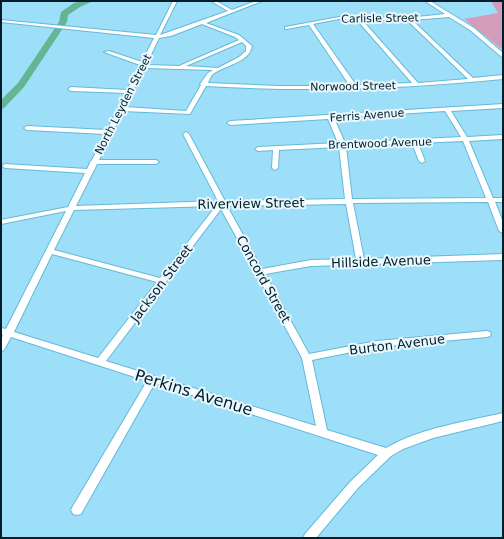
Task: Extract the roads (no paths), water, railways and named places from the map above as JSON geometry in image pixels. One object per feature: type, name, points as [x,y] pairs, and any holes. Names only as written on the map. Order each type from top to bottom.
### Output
[{"type":"street","name":"North Leyden Street","points":[[1,348],[5,332],[49,251],[175,1]]},
{"type":"street","points":[[213,1],[231,11]]},
{"type":"street","points":[[1,21],[158,36],[169,35],[260,1]]},
{"type":"street","points":[[427,1],[480,35],[503,56]]},
{"type":"street","name":"Carlisle Street","points":[[287,28],[339,18],[408,19],[451,15]]},
{"type":"street","points":[[359,19],[417,85]]},
{"type":"street","points":[[408,19],[472,80]]},
{"type":"street","points":[[121,109],[188,113],[210,74],[241,58],[248,52],[249,46],[237,36],[202,23]]},
{"type":"street","points":[[310,24],[354,86]]},
{"type":"street","points":[[123,38],[135,30]]},
{"type":"street","points":[[179,67],[243,40]]},
{"type":"street","points":[[107,52],[143,65],[220,70]]},
{"type":"street","name":"Norwood Street","points":[[203,84],[255,87],[417,85],[503,77]]},
{"type":"street","points":[[72,89],[130,92]]},
{"type":"street","name":"Ferris Avenue","points":[[230,123],[331,118],[503,106]]},
{"type":"street","points":[[447,110],[465,139],[503,231]]},
{"type":"street","points":[[331,118],[342,144],[349,201],[360,261]]},
{"type":"street","points":[[27,128],[110,132]]},
{"type":"street","name":"Concord Street","points":[[186,134],[307,358],[322,432]]},
{"type":"street","name":"Brentwood Avenue","points":[[258,149],[503,137]]},
{"type":"street","points":[[414,141],[422,161]]},
{"type":"street","points":[[275,168],[276,148]]},
{"type":"street","points":[[93,162],[156,162]]},
{"type":"street","points":[[5,166],[88,171]]},
{"type":"street","name":"Riverview Street","points":[[1,222],[70,208],[222,203],[503,200]]},
{"type":"street","name":"Jackson Street","points":[[100,362],[222,203]]},
{"type":"street","points":[[49,251],[162,281]]},
{"type":"street","name":"Hillside Avenue","points":[[260,272],[311,263],[503,257]]},
{"type":"street","name":"Perkins Avenue","points":[[5,332],[387,453]]},
{"type":"street","name":"Burton Avenue","points":[[307,358],[376,344],[487,334]]},
{"type":"street","points":[[76,510],[153,379]]},
{"type":"street","points":[[309,538],[354,484],[387,453],[399,446],[433,434],[503,417]]},
{"type":"waterway","points":[[1,106],[21,85],[63,22],[64,14],[77,5],[89,1]]}]
